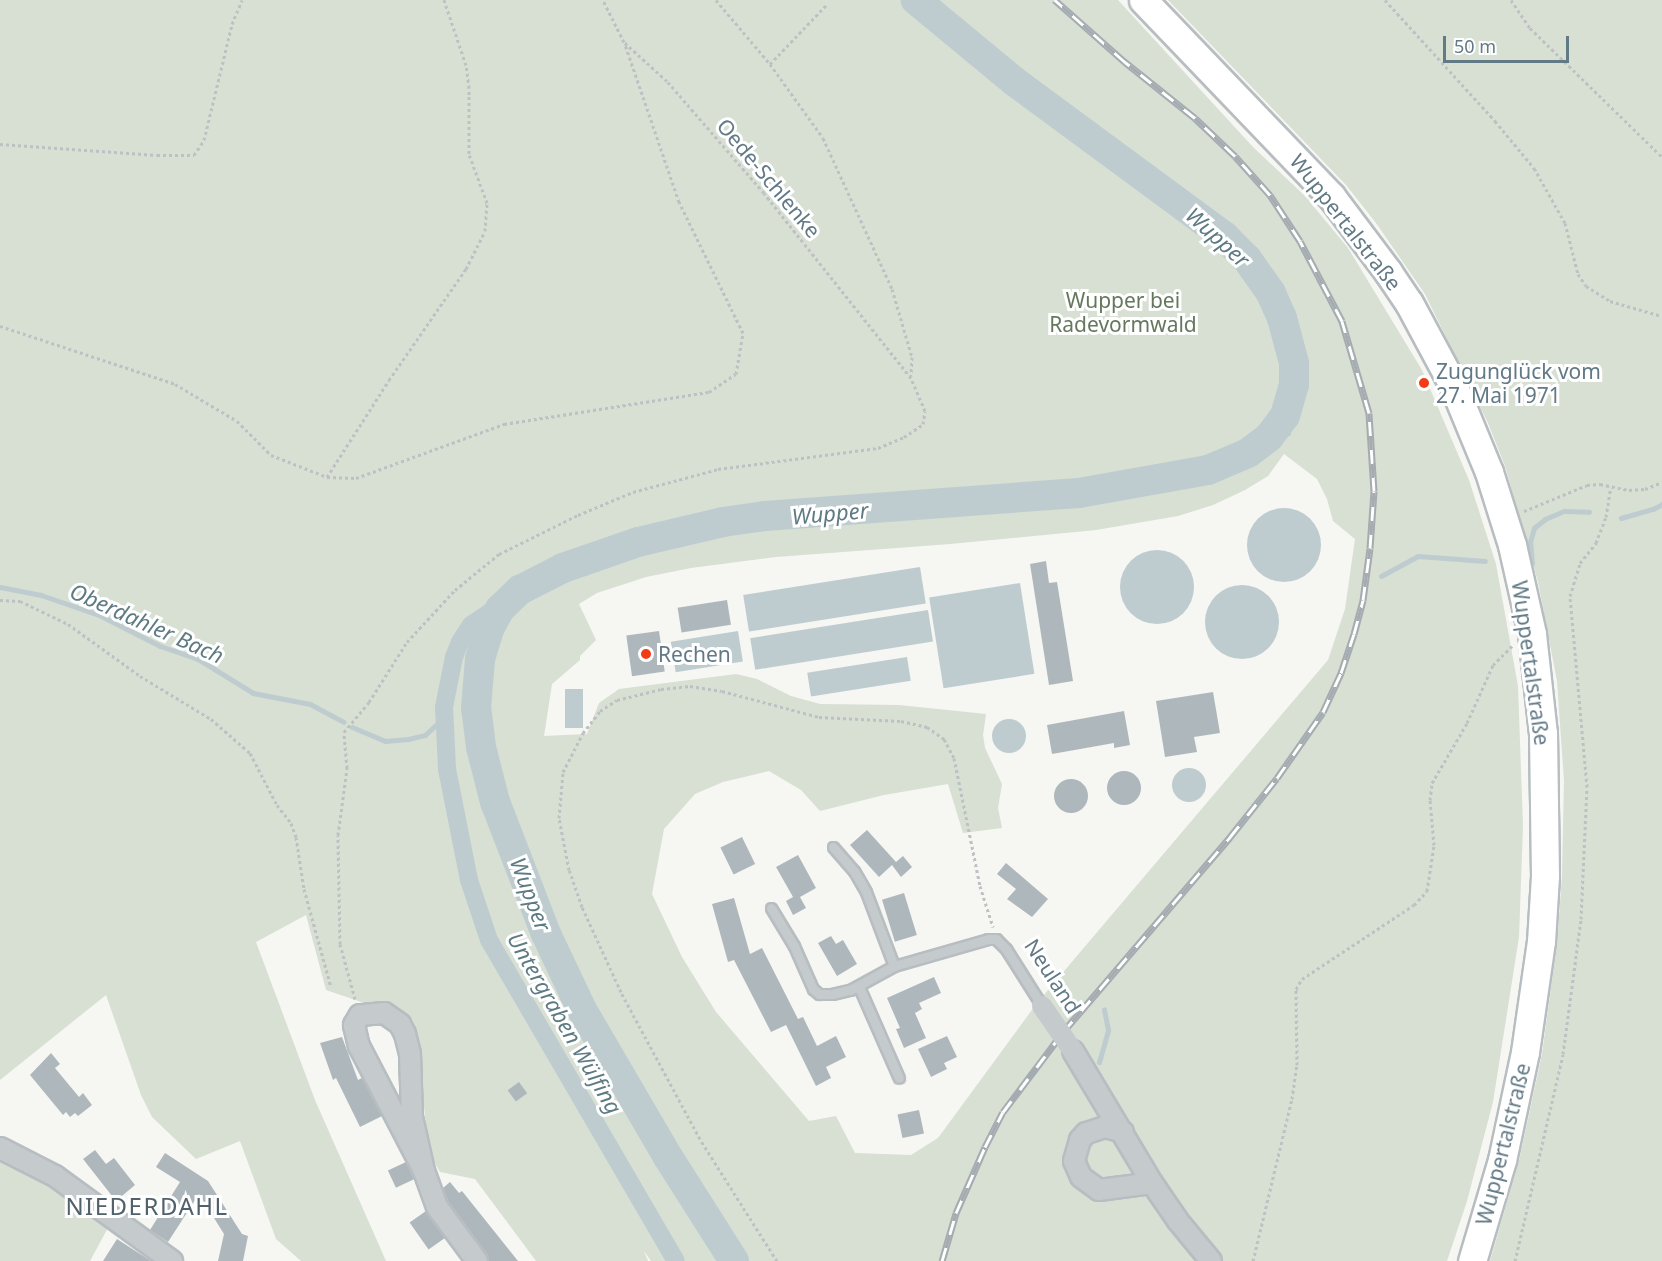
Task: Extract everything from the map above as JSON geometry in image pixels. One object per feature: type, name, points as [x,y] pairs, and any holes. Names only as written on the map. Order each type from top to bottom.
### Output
[{"type":"main road","name":"Wuppertalstraße","points":[[1143,0],[1331,196],[1409,303],[1454,387],[1490,472],[1522,584],[1538,683],[1546,781],[1545,876],[1540,941],[1526,1052],[1502,1160],[1472,1261]]},
{"type":"street","name":"Neuland","points":[[1042,1006],[1073,1051],[1152,1183],[1178,1221],[1211,1261]]},
{"type":"street","points":[[424,1171],[359,1046],[354,1025],[360,1015],[384,1013],[400,1024],[405,1034],[410,1054],[412,1117],[424,1171],[437,1207],[476,1261]]},
{"type":"street","points":[[1123,1132],[1105,1127],[1086,1134],[1080,1140],[1074,1154],[1074,1161],[1081,1177],[1099,1190],[1152,1183]]},
{"type":"street","points":[[0,1148],[56,1176],[172,1261]]},
{"type":"lane","points":[[833,847],[854,872],[876,911],[894,966]]},
{"type":"lane","name":"Neuland","points":[[771,908],[794,946],[814,991],[832,994],[859,987],[894,966],[980,940],[996,939],[1006,949],[1042,1006]]},
{"type":"lane","points":[[859,987],[899,1078]]},
{"type":"path","points":[[0,144],[157,155],[194,155],[204,140],[229,34],[242,0]]},
{"type":"path","points":[[327,477],[389,380],[466,269],[485,231],[487,203],[469,154],[469,88],[466,66],[444,0]]},
{"type":"path","name":"Oede-Schlenke","points":[[603,0],[624,42],[667,81],[764,193],[911,378]]},
{"type":"path","points":[[360,1015],[340,944],[338,835],[347,768],[343,738],[347,726],[369,702],[407,642],[455,590],[499,554],[607,502],[658,484],[718,469],[878,448],[904,437],[923,424],[925,411],[911,378],[912,357],[892,289],[823,138],[770,64],[716,0]]},
{"type":"path","points":[[1385,0],[1495,121],[1533,168],[1565,223],[1575,265],[1586,286],[1610,301],[1662,316]]},
{"type":"path","points":[[1511,0],[1530,28],[1662,158]]},
{"type":"path","points":[[770,64],[828,3]]},
{"type":"path","points":[[0,326],[176,384],[237,421],[271,455],[327,477],[356,478],[504,424],[710,392],[736,374],[743,333],[679,202],[624,42]]},
{"type":"path","points":[[1505,519],[1587,485],[1629,490],[1645,489],[1662,482]]},
{"type":"path","points":[[1515,1261],[1563,1054],[1581,919],[1587,787],[1570,596],[1580,563],[1596,543],[1606,517],[1611,487]]},
{"type":"path","points":[[0,600],[20,601],[68,624],[140,676],[211,719],[250,753],[277,805],[291,823],[296,837],[304,889],[331,987]]},
{"type":"path","points":[[1253,1261],[1292,1099],[1297,1065],[1296,990],[1302,979],[1414,905],[1427,891],[1434,845],[1430,800],[1432,783],[1467,723],[1493,665],[1518,640],[1520,651]]},
{"type":"path","points":[[777,1261],[700,1139],[621,992],[582,907],[568,870],[561,838],[559,808],[563,772],[583,733],[600,711],[617,700],[661,689],[690,686],[722,691],[819,717],[901,721],[927,727],[944,739],[954,758],[980,886],[996,939]]},
{"type":"green space","name":"Wupper bei Radevormwald","points":[[0,0],[1118,0],[1253,147],[1305,196],[1348,248],[1422,370],[1469,480],[1496,564],[1518,686],[1523,826],[1519,937],[1493,1102],[1467,1201],[1447,1261],[651,1261],[644,1251],[648,1261],[536,1261],[475,1179],[440,1172],[429,1153],[419,1061],[373,1006],[326,990],[306,915],[256,942],[315,1100],[386,1261],[301,1261],[276,1239],[240,1141],[196,1159],[152,1117],[141,1095],[106,995],[0,1080]],"holes":[[[1284,454],[1317,479],[1327,499],[1333,521],[1355,539],[1345,609],[1328,660],[1037,1003],[938,1138],[911,1155],[855,1153],[836,1116],[809,1121],[716,1012],[682,957],[652,894],[664,829],[695,794],[723,782],[769,771],[801,790],[820,811],[884,795],[948,784],[963,833],[1002,828],[998,808],[1002,784],[985,748],[983,735],[986,714],[899,705],[820,704],[791,696],[757,679],[736,674],[619,689],[599,703],[587,734],[544,736],[552,684],[580,660],[580,656],[596,640],[579,604],[597,593],[646,577],[691,568],[776,557],[1096,530],[1178,516],[1213,505],[1245,490],[1268,476]]]},
{"type":"green space","points":[[1168,0],[1662,0],[1662,1261],[1490,1261],[1519,1161],[1542,1054],[1557,943],[1562,877],[1564,781],[1557,681],[1538,582],[1505,466],[1488,423],[1425,294],[1376,223],[1346,185]]},
{"type":"green space","points":[[0,1154],[110,1224],[90,1261],[0,1261]]},
{"type":"shaded area","points":[[1284,508],[1305,514],[1315,524],[1321,545],[1315,566],[1305,576],[1284,582],[1263,576],[1253,566],[1247,545],[1253,524],[1263,514]]},
{"type":"shaded area","points":[[1157,550],[1178,556],[1188,566],[1194,587],[1188,608],[1178,618],[1157,624],[1136,618],[1126,608],[1120,587],[1126,566],[1136,556]]},
{"type":"shaded area","points":[[920,567],[926,604],[749,632],[743,595]]},
{"type":"shaded area","points":[[1020,583],[1034,674],[944,688],[929,597]]},
{"type":"shaded area","points":[[1242,585],[1263,591],[1273,601],[1279,622],[1273,643],[1263,653],[1242,659],[1221,653],[1211,643],[1205,622],[1211,601],[1221,591]]},
{"type":"shaded area","points":[[928,610],[933,642],[755,670],[750,638]]},
{"type":"shaded area","points":[[738,631],[743,662],[676,672],[671,642]]},
{"type":"shaded area","points":[[907,657],[911,681],[811,697],[807,673]]},
{"type":"shaded area","points":[[565,689],[583,689],[583,728],[565,728]]},
{"type":"shaded area","points":[[1009,719],[1021,724],[1026,736],[1021,748],[1009,753],[997,748],[992,736],[997,724]]},
{"type":"shaded area","points":[[1189,768],[1201,773],[1206,785],[1201,797],[1189,802],[1177,797],[1172,785],[1177,773]]},
{"type":"building","points":[[1046,561],[1049,583],[1057,582],[1073,681],[1049,685],[1030,564]]},
{"type":"building","points":[[727,600],[731,625],[682,633],[678,608]]},
{"type":"building","name":"Rechen","points":[[659,631],[665,672],[632,676],[626,636]]},
{"type":"building","points":[[1213,692],[1220,733],[1194,737],[1197,752],[1165,757],[1156,701]]},
{"type":"building","points":[[1124,711],[1130,745],[1114,748],[1114,743],[1052,754],[1047,725]]},
{"type":"building","points":[[1124,771],[1136,776],[1141,788],[1136,800],[1124,805],[1112,800],[1107,788],[1112,776]]},
{"type":"building","points":[[1071,779],[1083,784],[1088,796],[1083,808],[1071,813],[1059,808],[1054,796],[1059,784]]},
{"type":"building","points":[[867,830],[896,862],[903,856],[912,867],[901,877],[892,865],[879,877],[850,845]]},
{"type":"building","points":[[742,837],[755,864],[734,874],[720,848]]},
{"type":"building","points":[[798,855],[816,888],[800,897],[806,908],[793,915],[786,901],[793,897],[776,867]]},
{"type":"building","points":[[1006,863],[1048,899],[1032,917],[1007,899],[1016,889],[997,874]]},
{"type":"building","points":[[904,893],[917,935],[895,942],[882,900]]},
{"type":"building","points":[[734,898],[750,954],[762,948],[798,1019],[803,1017],[817,1046],[836,1036],[846,1057],[826,1067],[831,1078],[816,1086],[786,1025],[771,1032],[734,960],[728,962],[712,904]]},
{"type":"building","points":[[831,936],[836,944],[843,940],[857,964],[837,976],[818,943]]},
{"type":"building","points":[[934,977],[941,993],[919,1003],[922,1009],[915,1013],[926,1038],[904,1048],[896,1029],[900,1028],[887,998]]},
{"type":"building","points":[[947,1036],[957,1057],[944,1063],[947,1069],[931,1077],[918,1049]]},
{"type":"building","points":[[342,1037],[358,1080],[362,1078],[382,1116],[360,1127],[336,1078],[333,1080],[320,1043]]},
{"type":"building","points":[[51,1053],[60,1064],[55,1068],[79,1097],[83,1093],[92,1105],[78,1116],[75,1113],[70,1117],[66,1112],[63,1115],[30,1075]]},
{"type":"building","points":[[519,1082],[527,1093],[516,1102],[508,1090]]},
{"type":"building","points":[[919,1110],[924,1133],[902,1138],[897,1115]]},
{"type":"building","points":[[95,1150],[106,1164],[114,1158],[135,1185],[116,1201],[83,1159]]},
{"type":"building","points":[[165,1153],[208,1181],[242,1234],[248,1236],[243,1261],[218,1261],[224,1234],[199,1194],[168,1242],[150,1230],[180,1182],[156,1167]]},
{"type":"building","points":[[406,1162],[414,1179],[396,1188],[388,1170]]},
{"type":"building","points":[[450,1182],[459,1193],[462,1191],[518,1261],[489,1261],[487,1254],[448,1201],[443,1188]]},
{"type":"building","points":[[426,1211],[445,1238],[429,1250],[410,1222]]},
{"type":"building","points":[[117,1239],[151,1261],[103,1261]]},
{"type":"waterway","name":"Wupper","points":[[734,1261],[668,1157],[582,1010],[546,934],[495,802],[481,747],[476,708],[480,659],[490,627],[500,609],[520,590],[563,568],[638,542],[723,522],[765,516],[1079,493],[1208,470],[1248,453],[1269,437],[1285,416],[1294,385],[1294,363],[1282,318],[1271,293],[1247,259],[1224,236],[1015,82],[916,0]]},
{"type":"waterway","points":[[1279,427],[1288,433]]},
{"type":"waterway","points":[[1621,518],[1653,509],[1662,504]]},
{"type":"waterway","points":[[1529,564],[1532,563],[1530,542],[1534,528],[1545,519],[1564,511],[1589,512]]},
{"type":"waterway","points":[[1381,576],[1418,556],[1485,561]]},
{"type":"waterway","name":"Oberdahler Bach","points":[[0,587],[41,595],[99,615],[160,646],[198,659],[253,693],[310,704],[344,722]]},
{"type":"waterway","name":"Untergraben Wülfing","points":[[505,602],[471,625],[460,642],[454,657],[444,707],[447,769],[469,880],[489,940],[676,1261]]},
{"type":"waterway","name":"Oberdahler Bach","points":[[352,727],[385,741],[408,739],[425,735],[443,718]]},
{"type":"waterway","points":[[1099,1062],[1108,1030],[1104,1009]]},
{"type":"railway","points":[[942,1261],[956,1213],[1003,1112],[1063,1032],[1230,837],[1277,778],[1323,712],[1341,673],[1354,634],[1363,600],[1370,548],[1374,491],[1369,413],[1342,321],[1300,241],[1270,195],[1235,156],[1195,118],[1125,62],[1055,0]]},
{"type":"place","name":"Zugunglück vom 27. Mai 1971","points":[[1424,383]]},
{"type":"place","name":"Rechen","points":[[646,654]]},
{"type":"district","name":"NIEDERDAHL","points":[[147,1206]]}]
